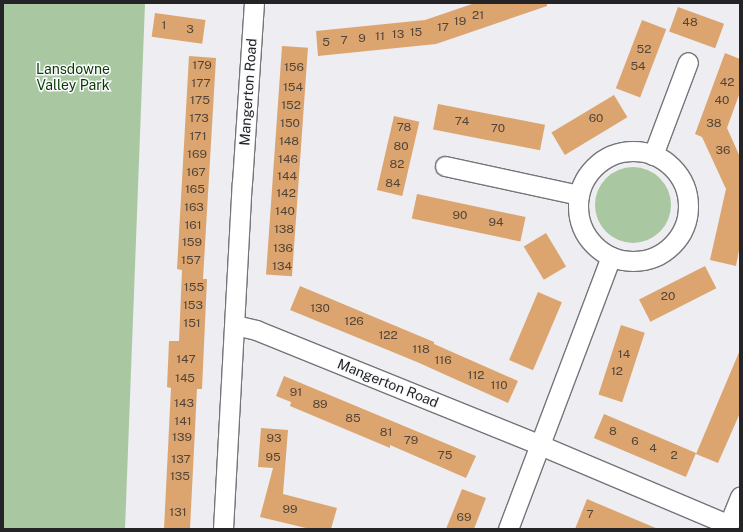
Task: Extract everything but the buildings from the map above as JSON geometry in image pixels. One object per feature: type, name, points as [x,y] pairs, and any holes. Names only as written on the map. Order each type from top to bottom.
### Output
[{"type":"street","name":"Mangerton Road","points":[[223,529],[242,183],[254,3]]},
{"type":"street","points":[[654,155],[688,62]]},
{"type":"street","points":[[630,151],[654,155],[675,171],[686,194],[686,214],[680,233],[668,248],[650,258],[624,260],[612,257],[600,251],[584,232],[578,208],[579,195],[588,173],[597,164],[607,158],[630,151]]},
{"type":"street","points":[[445,166],[579,195]]},
{"type":"street","points":[[508,529],[612,257]]},
{"type":"street","name":"Mangerton Road","points":[[235,325],[256,330],[540,445],[728,527]]},
{"type":"street","points":[[728,527],[740,497]]},
{"type":"green space","name":"Lansdowne Valley Park","points":[[3,3],[145,3],[125,529],[3,529]]},
{"type":"green space","points":[[633,167],[647,170],[660,178],[668,191],[671,205],[668,219],[660,232],[647,240],[633,243],[619,240],[606,232],[598,219],[595,205],[598,191],[606,178],[619,170]]}]
